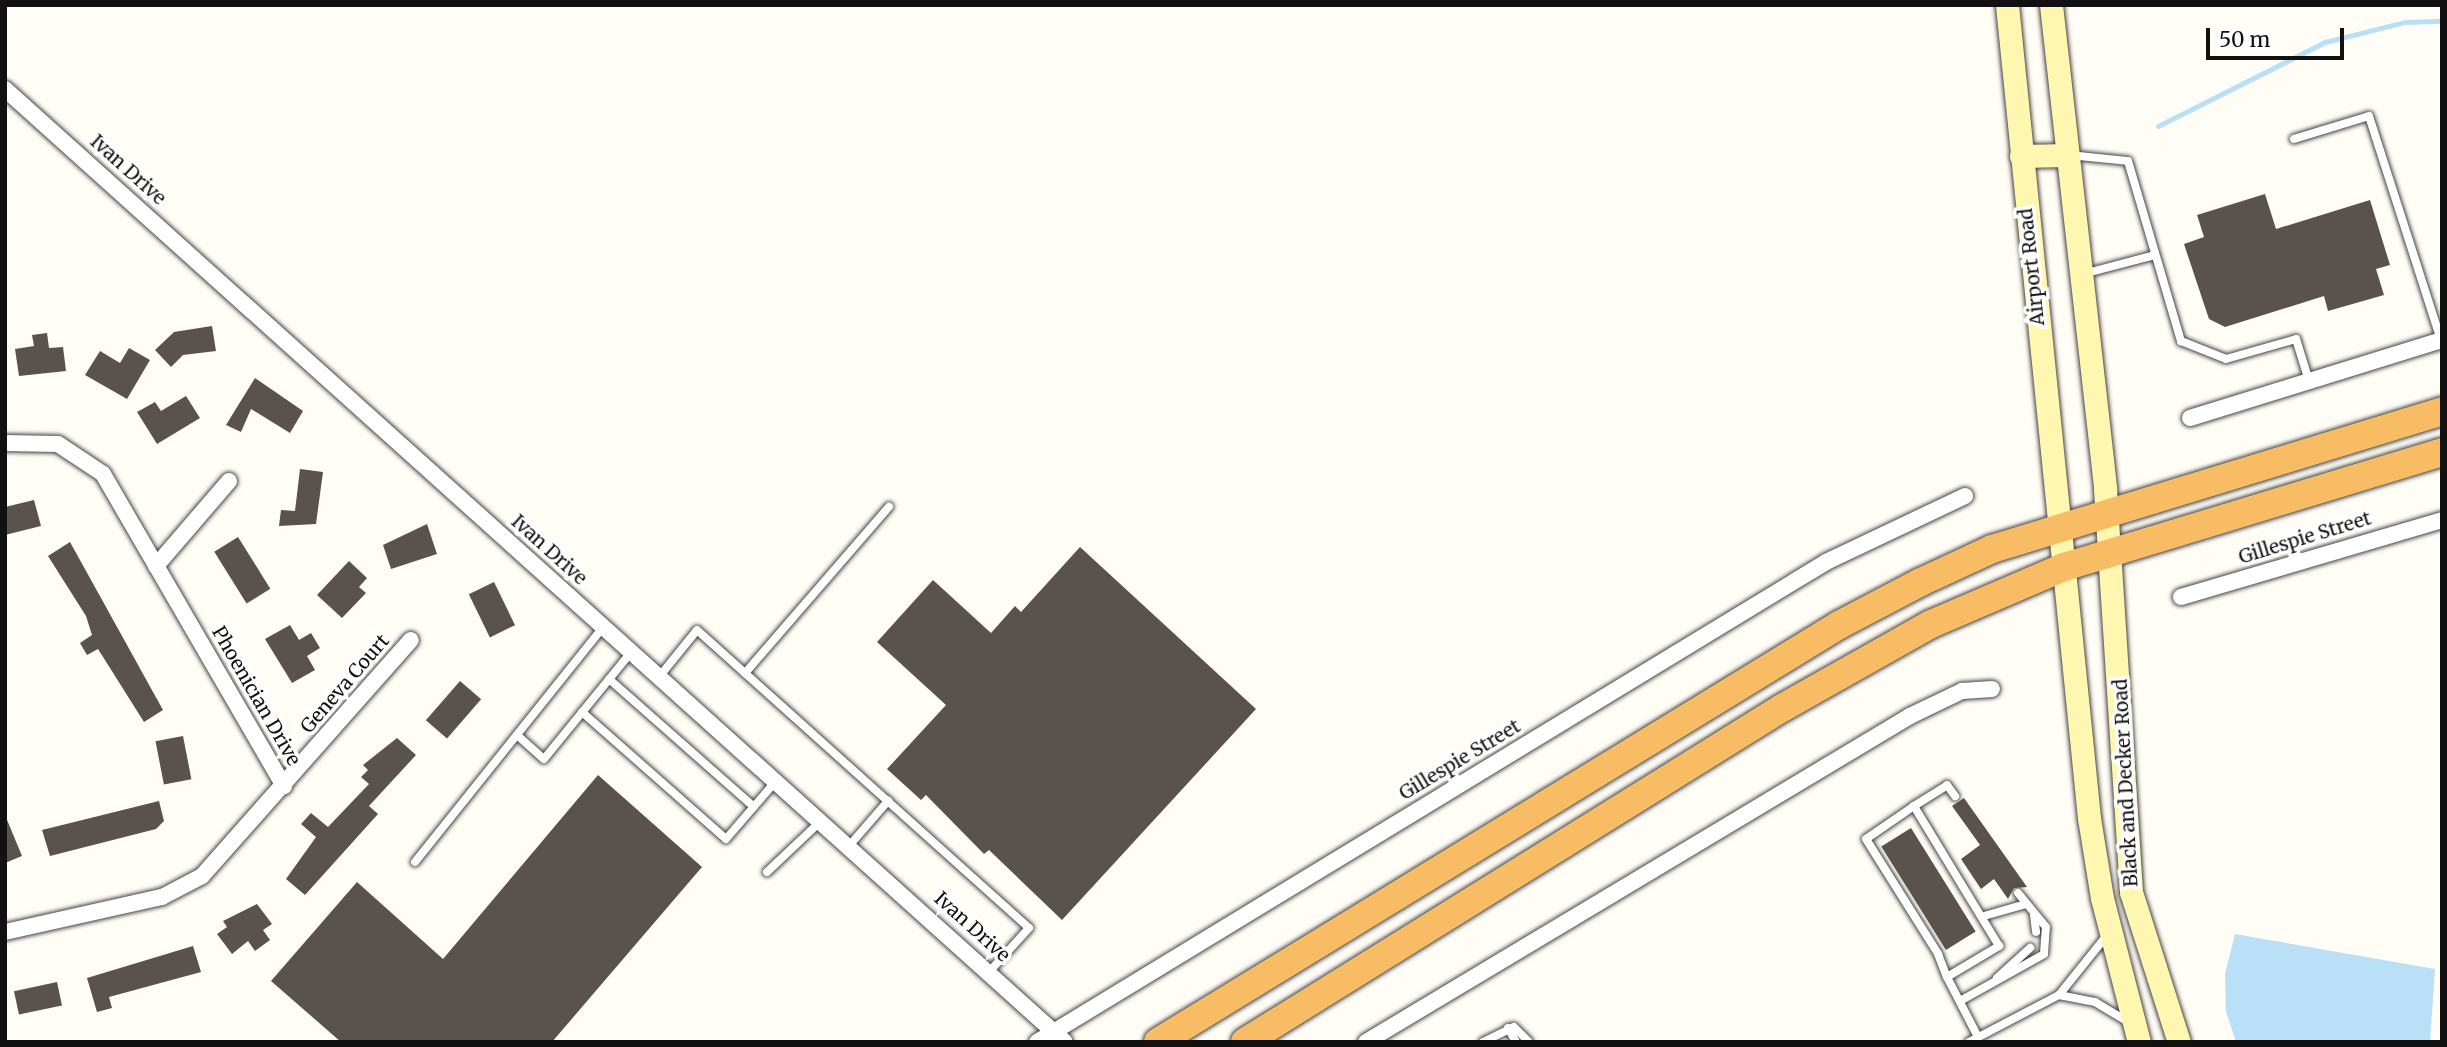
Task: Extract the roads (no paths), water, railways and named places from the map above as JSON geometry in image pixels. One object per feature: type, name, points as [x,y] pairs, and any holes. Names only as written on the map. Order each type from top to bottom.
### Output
[{"type":"highway","points":[[1158,1042],[1839,625],[1992,549],[2107,517],[2442,411]]},
{"type":"highway","points":[[1245,1042],[1782,708],[1931,624],[2064,567],[2442,452]]},
{"type":"main road","name":"Airport Road","points":[[2007,5],[2058,530]]},
{"type":"main road","points":[[2050,5],[2107,517]]},
{"type":"main road","points":[[2021,156],[2067,155]]},
{"type":"main road","name":"Black and Decker Road","points":[[2107,517],[2131,892],[2179,1042]]},
{"type":"main road","name":"Black and Decker Road","points":[[2058,530],[2090,818],[2109,931],[2137,1033]]},
{"type":"street","name":"Ivan Drive","points":[[5,89],[1060,1036]]},
{"type":"street","points":[[2190,418],[2442,340]]},
{"type":"street","name":"Phoenician Drive","points":[[5,443],[58,444],[91,461],[156,566],[284,786],[221,859],[185,887],[5,932]]},
{"type":"street","points":[[156,566],[229,481]]},
{"type":"street","name":"Gillespie Street","points":[[1037,1042],[1060,1036],[1826,562],[1965,496]]},
{"type":"street","name":"Gillespie Street","points":[[2181,597],[2442,520]]},
{"type":"street","name":"Geneva Court","points":[[284,786],[411,640]]},
{"type":"street","points":[[1366,1042],[1910,716],[1962,691],[1992,689]]},
{"type":"lane","points":[[2294,139],[2369,116],[2442,340]]},
{"type":"lane","points":[[2067,155],[2128,161],[2181,341],[2226,359],[2296,339],[2309,381]]},
{"type":"lane","points":[[2080,274],[2155,255]]},
{"type":"lane","points":[[745,673],[889,507]]},
{"type":"lane","points":[[415,862],[603,627]]},
{"type":"lane","points":[[659,677],[697,629],[1029,928],[990,971]]},
{"type":"lane","points":[[517,735],[544,759],[632,651]]},
{"type":"lane","points":[[609,679],[754,807]]},
{"type":"lane","points":[[582,712],[726,839],[776,781]]},
{"type":"lane","points":[[1955,796],[1947,785],[1866,839],[1947,977],[1978,1037]]},
{"type":"lane","points":[[849,846],[888,801]]},
{"type":"lane","points":[[1914,806],[1984,916],[1999,946],[1947,977]]},
{"type":"lane","points":[[767,872],[821,821]]},
{"type":"lane","points":[[1997,978],[2008,979],[2044,954],[2046,927],[2018,893]]},
{"type":"lane","points":[[1984,916],[2026,904]]},
{"type":"lane","points":[[2034,915],[2036,932]]},
{"type":"lane","points":[[1969,1042],[2059,995],[2109,931]]},
{"type":"lane","points":[[1959,1001],[1997,978],[2030,947]]},
{"type":"lane","points":[[2059,995],[2095,1002],[2137,1033]]},
{"type":"lane","points":[[1483,1042],[1508,1028]]},
{"type":"lane","points":[[1508,1028],[1516,1042]]},
{"type":"lane","points":[[1508,1028],[1529,1042]]},
{"type":"water","points":[[2235,934],[2435,969],[2430,1042],[2236,1042],[2226,1012],[2225,974]]},
{"type":"waterway","points":[[2158,126],[2325,42],[2405,22],[2442,21]]}]
